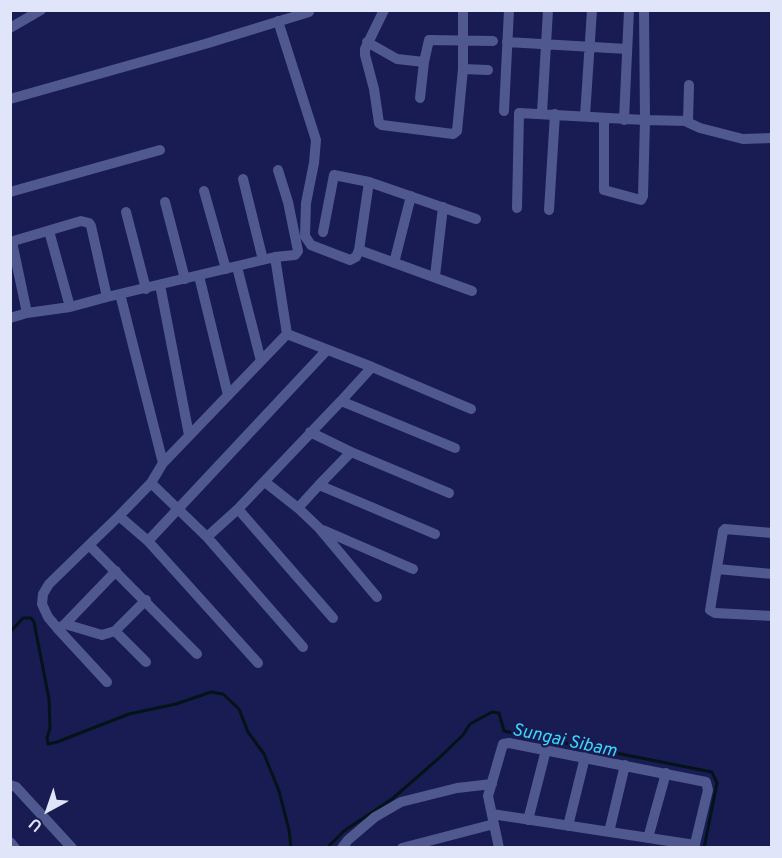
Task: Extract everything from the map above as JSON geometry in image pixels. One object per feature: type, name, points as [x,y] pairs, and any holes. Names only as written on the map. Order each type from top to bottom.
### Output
[{"type":"street","points":[[10,28],[41,10]]},
{"type":"street","points":[[384,10],[367,42],[365,55],[374,89],[379,123],[453,134],[456,133],[463,69],[463,10]]},
{"type":"street","points":[[504,111],[509,10]]},
{"type":"street","points":[[542,113],[548,10]]},
{"type":"street","points":[[585,116],[592,10]]},
{"type":"street","points":[[624,120],[629,10]]},
{"type":"street","points":[[604,118],[604,190],[641,200],[645,120],[644,10]]},
{"type":"street","points":[[10,99],[309,12]]},
{"type":"street","points":[[278,21],[316,140],[306,203],[305,236],[308,242],[314,247],[350,260],[356,257],[369,182]]},
{"type":"street","points":[[420,98],[424,62],[431,39],[493,41]]},
{"type":"street","points":[[367,42],[397,60],[424,62]]},
{"type":"street","points":[[507,42],[627,49]]},
{"type":"street","points":[[463,69],[488,70]]},
{"type":"street","points":[[687,122],[689,119],[689,85]]},
{"type":"street","points":[[517,208],[519,113],[687,122],[700,128],[743,139],[771,138]]},
{"type":"street","points":[[549,210],[555,114]]},
{"type":"street","points":[[10,192],[160,150]]},
{"type":"street","points":[[10,318],[27,313],[70,308],[275,257],[295,255],[298,251],[288,202],[278,170]]},
{"type":"street","points":[[323,231],[334,175],[369,182],[476,219]]},
{"type":"street","points":[[243,179],[263,260]]},
{"type":"street","points":[[204,191],[226,269]]},
{"type":"street","points":[[394,263],[411,196]]},
{"type":"street","points":[[165,202],[185,279]]},
{"type":"street","points":[[435,276],[443,207]]},
{"type":"street","points":[[126,212],[146,289]]},
{"type":"street","points":[[27,313],[11,242],[81,221],[91,226],[107,297]]},
{"type":"street","points":[[49,231],[70,308]]},
{"type":"street","points":[[359,250],[472,291]]},
{"type":"street","points":[[275,257],[287,334]]},
{"type":"street","points":[[237,267],[261,361]]},
{"type":"street","points":[[199,276],[228,395]]},
{"type":"street","points":[[160,285],[189,435]]},
{"type":"street","points":[[120,294],[163,463]]},
{"type":"street","points":[[287,334],[471,409]]},
{"type":"street","points":[[107,682],[62,626],[48,617],[42,604],[43,594],[49,584],[151,483],[163,463],[287,334]]},
{"type":"street","points":[[148,541],[327,350]]},
{"type":"street","points":[[207,537],[238,510],[372,367]]},
{"type":"street","points":[[341,401],[455,448]]},
{"type":"street","points":[[310,432],[351,452],[449,493]]},
{"type":"street","points":[[298,508],[351,452]]},
{"type":"street","points":[[265,482],[319,528],[377,597]]},
{"type":"street","points":[[151,483],[207,537],[303,646]]},
{"type":"street","points":[[319,485],[435,534]]},
{"type":"street","points":[[238,510],[333,618]]},
{"type":"street","points":[[119,516],[148,541],[258,663]]},
{"type":"street","points":[[319,528],[413,569]]},
{"type":"street","points":[[771,533],[725,529],[722,533],[710,610],[771,616]]},
{"type":"street","points":[[89,545],[146,600],[196,654]]},
{"type":"street","points":[[717,569],[771,574]]},
{"type":"street","points":[[62,626],[116,571]]},
{"type":"street","points":[[62,626],[102,636],[115,631],[146,600]]},
{"type":"street","points":[[115,631],[146,662]]},
{"type":"street","points":[[402,848],[493,819],[528,819],[694,846],[708,790],[706,782],[585,757],[509,743],[502,744],[488,796],[493,819],[499,848]]},
{"type":"street","points":[[528,819],[546,750]]},
{"type":"street","points":[[568,826],[585,757]]},
{"type":"street","points":[[609,832],[625,765]]},
{"type":"street","points":[[648,838],[666,773]]},
{"type":"street","points":[[342,848],[375,817],[400,802],[457,788],[492,784]]},
{"type":"street","points":[[10,785],[16,788],[72,848]]},
{"type":"street","points":[[10,842],[15,848]]},
{"type":"waterway","name":"Sungai Sibam","points":[[10,632],[23,618],[31,618],[34,622],[49,699],[48,744],[129,714],[176,704],[211,692],[223,694],[239,709],[248,732],[264,754],[279,791],[291,848]]},
{"type":"waterway","name":"Sungai Sibam","points":[[327,848],[344,831],[392,799],[463,735],[470,724],[492,712],[499,713],[504,731],[712,772],[717,783],[704,848]]}]
